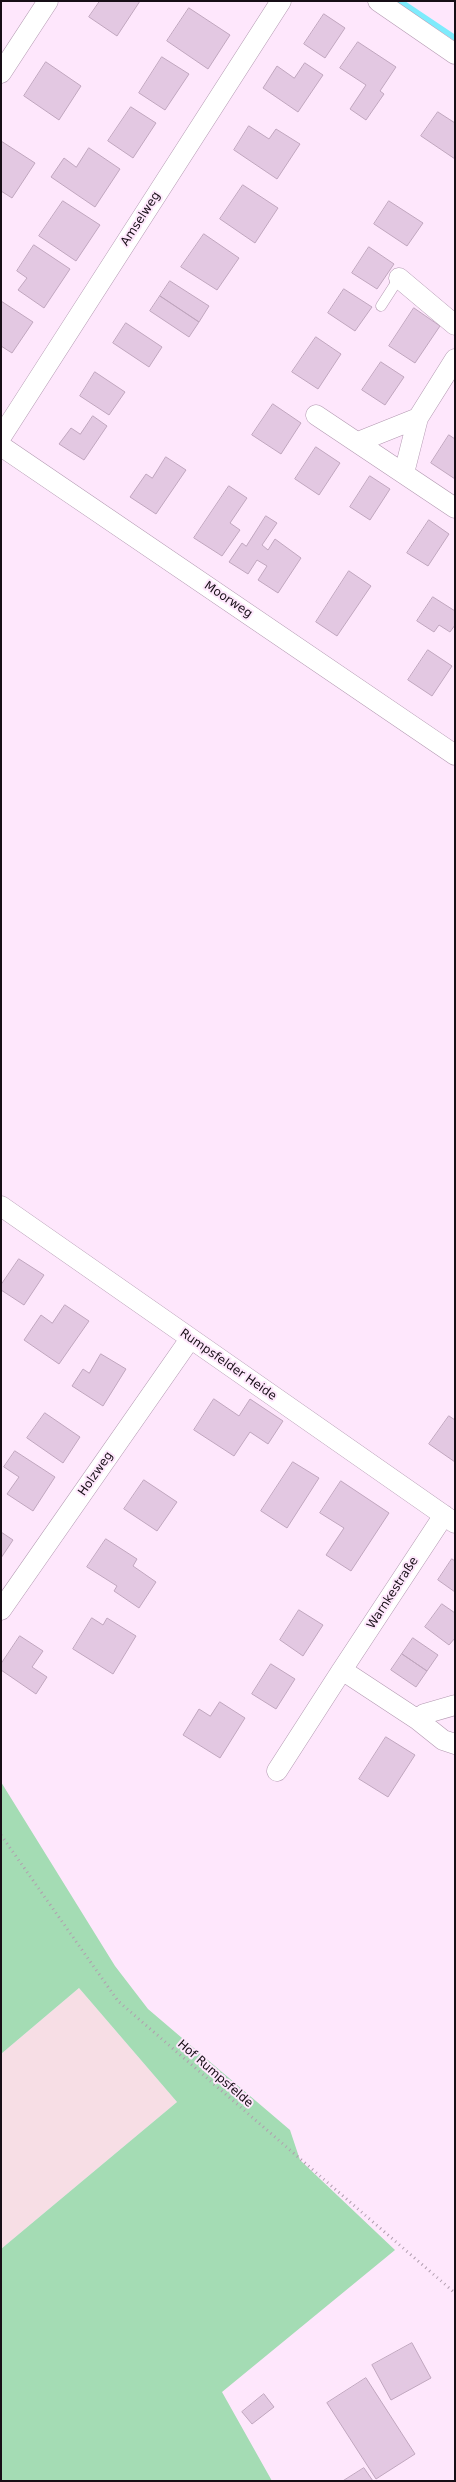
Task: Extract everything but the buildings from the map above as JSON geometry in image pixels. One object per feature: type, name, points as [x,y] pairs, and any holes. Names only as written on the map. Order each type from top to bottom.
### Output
[{"type":"street","points":[[1,73],[48,1]]},
{"type":"street","name":"Amselweg","points":[[1,437],[281,1]]},
{"type":"street","points":[[378,1],[455,54]]},
{"type":"street","points":[[399,278],[455,325]]},
{"type":"street","points":[[404,473],[418,418],[455,358]]},
{"type":"street","points":[[316,415],[455,508]]},
{"type":"street","points":[[358,442],[418,418]]},
{"type":"street","name":"Moorweg","points":[[1,446],[455,755]]},
{"type":"street","name":"Rumpsfelder Heide","points":[[1,1206],[449,1519]]},
{"type":"street","name":"Holzweg","points":[[1,1610],[190,1339]]},
{"type":"street","name":"Warnkestraße","points":[[277,1771],[342,1670],[449,1519]]},
{"type":"street","points":[[342,1670],[418,1720],[443,1740],[455,1744]]},
{"type":"street","points":[[418,1720],[424,1714],[455,1705]]},
{"type":"lane","points":[[381,306],[399,278]]},
{"type":"path","name":"Hof Rumpsfelde","points":[[1,1834],[118,2001],[455,2293]]},
{"type":"shaded area","points":[[79,1988],[177,2102],[1,2249],[1,2054]]},
{"type":"green space","points":[[1,1782],[115,1966],[148,2009],[290,2130],[300,2160],[395,2250],[222,2392],[272,2481],[1,2481],[1,2249],[177,2102],[79,1988],[1,2054]]},
{"type":"waterway","points":[[400,1],[455,38]]}]
